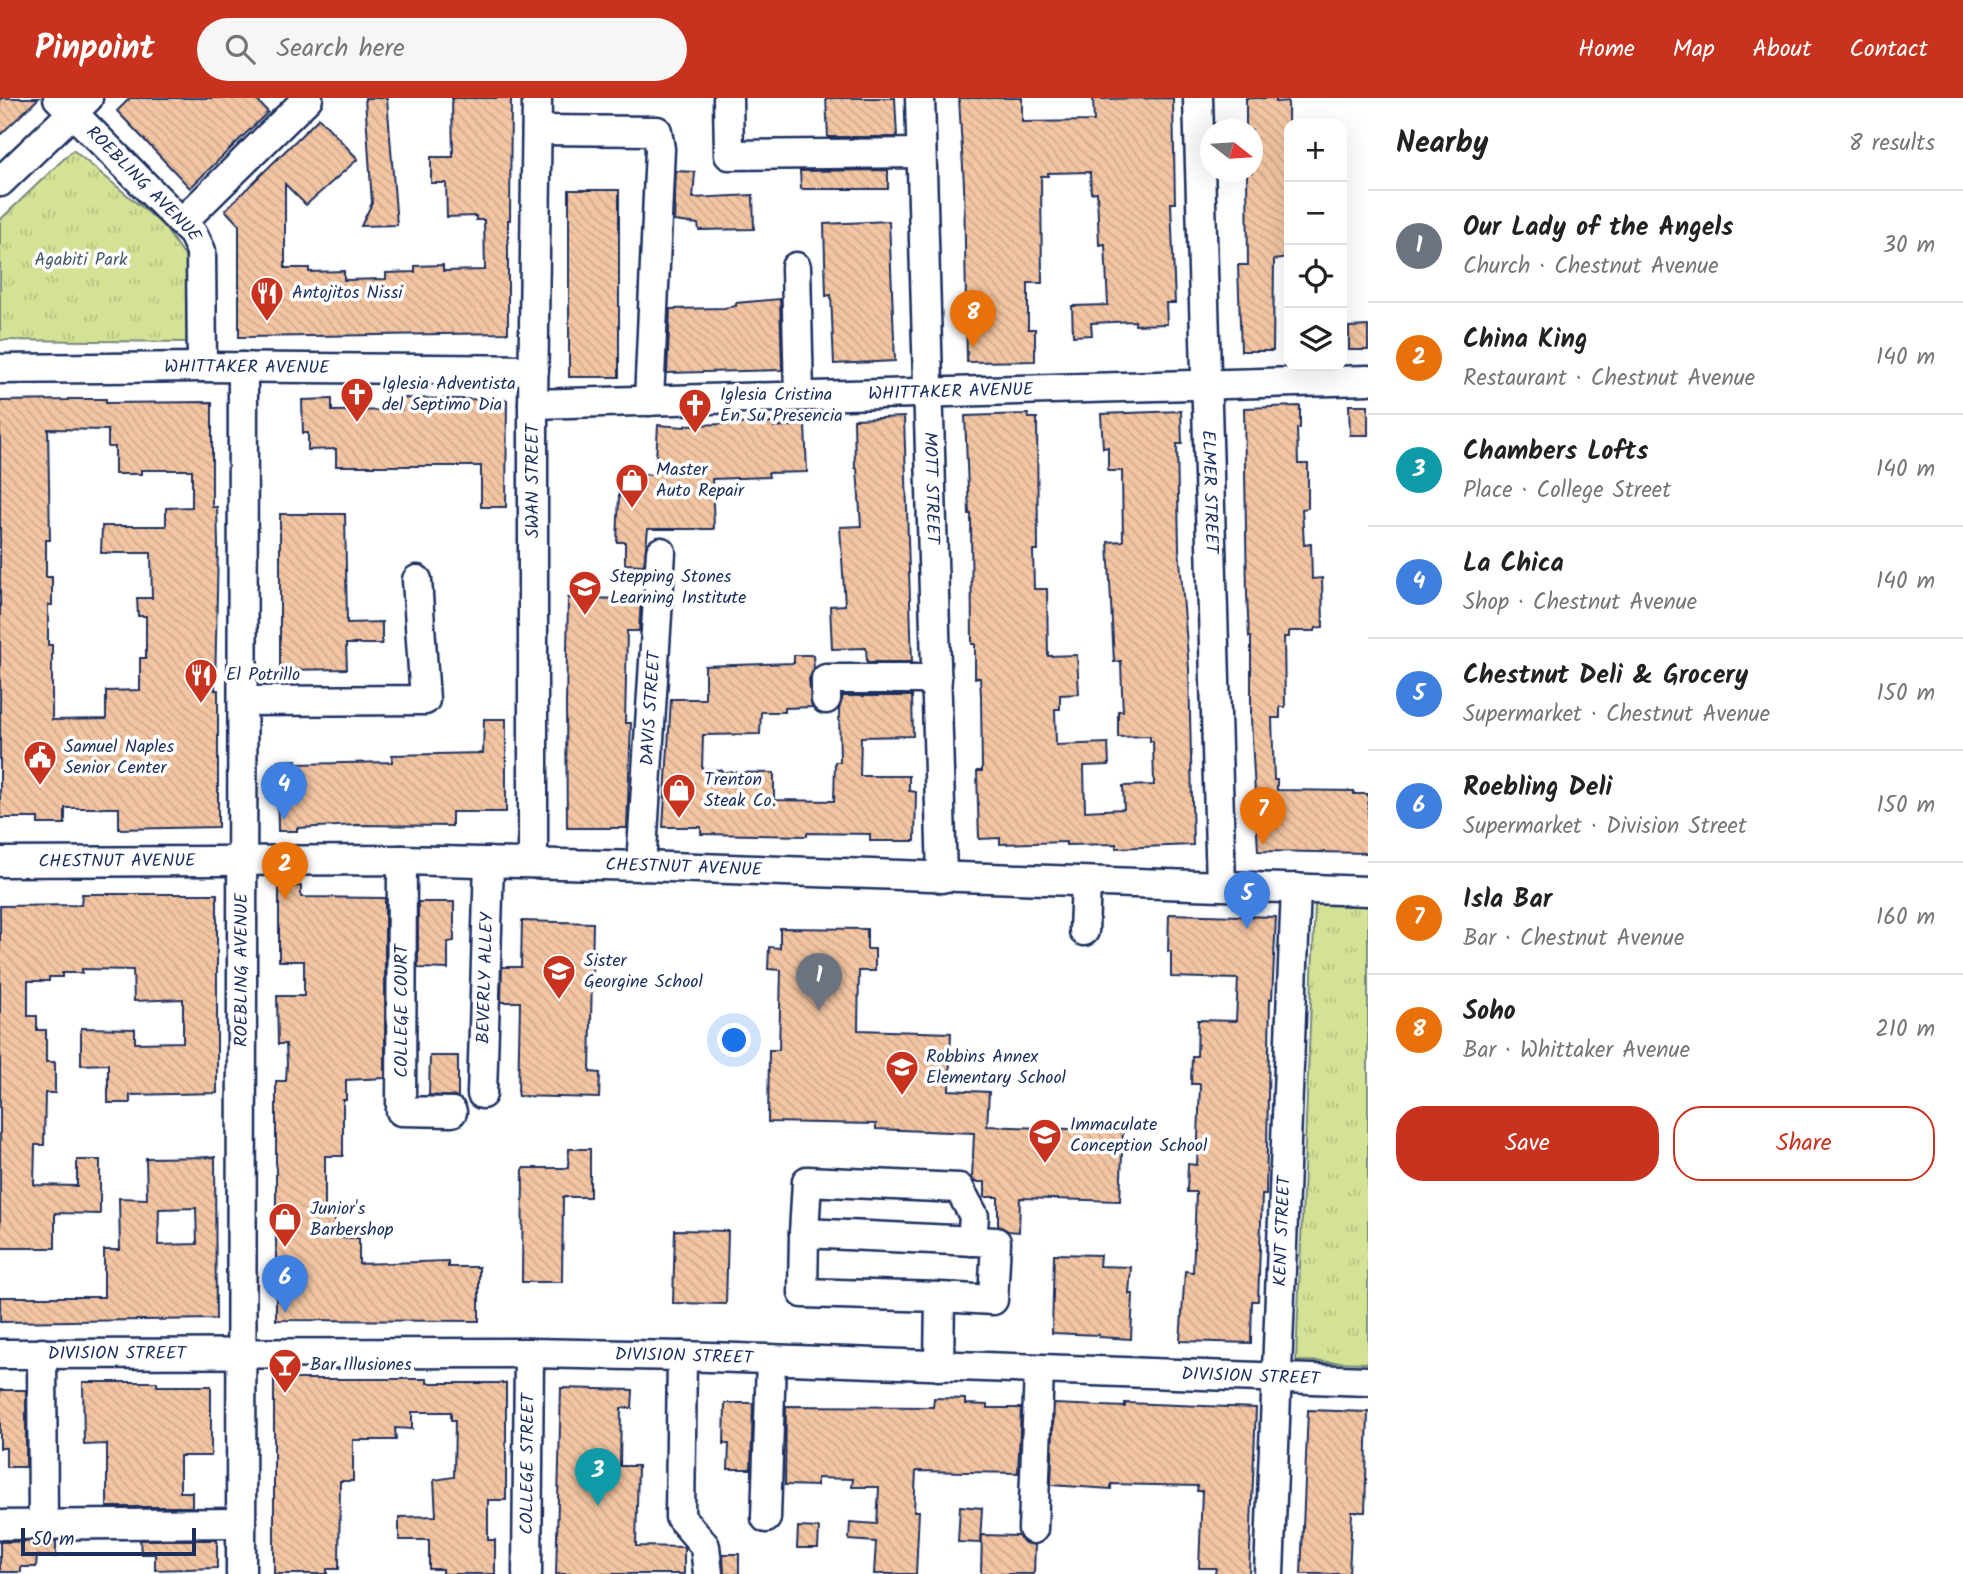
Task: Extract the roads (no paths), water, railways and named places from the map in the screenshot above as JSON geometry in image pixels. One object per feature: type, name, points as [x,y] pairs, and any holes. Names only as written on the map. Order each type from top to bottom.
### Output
[{"type":"street","points":[[181,222],[308,98]]},
{"type":"street","name":"SWAN STREET","points":[[533,863],[533,404],[537,98]]},
{"type":"street","points":[[728,98],[729,155],[921,153]]},
{"type":"street","name":"MOTT STREET","points":[[920,98],[942,878]]},
{"type":"street","name":"ELMER STREET","points":[[1198,98],[1221,885]]},
{"type":"street","points":[[0,182],[73,103]]},
{"type":"street","name":"ROEBLING AVENUE","points":[[73,103],[193,234],[201,251],[202,367]]},
{"type":"street","points":[[537,130],[657,131],[660,149],[649,401]]},
{"type":"street","points":[[796,267],[799,396]]},
{"type":"street","name":"ROEBLING AVENUE","points":[[240,1574],[243,367]]},
{"type":"street","name":"WHITTAKER AVENUE","points":[[0,369],[243,367],[534,370]]},
{"type":"street","name":"WHITTAKER AVENUE","points":[[533,404],[1368,380]]},
{"type":"street","name":"DAVIS STREET","points":[[641,866],[661,552]]},
{"type":"street","points":[[243,701],[425,700],[417,580]]},
{"type":"street","points":[[826,699],[826,679],[937,679]]},
{"type":"street","name":"CHESTNUT AVENUE","points":[[0,862],[402,860],[1368,891]]},
{"type":"street","name":"COLLEGE COURT","points":[[402,860],[401,1111],[453,1112]]},
{"type":"street","name":"BEVERLY ALLEY","points":[[482,1094],[489,862]]},
{"type":"street","points":[[1084,931],[1086,882]]},
{"type":"street","name":"KENT STREET","points":[[1269,1574],[1296,888]]},
{"type":"street","points":[[804,1233],[972,1241],[996,1242],[993,1300],[803,1293],[804,1233],[807,1181],[959,1188],[974,1216],[972,1241]]},
{"type":"street","points":[[939,1366],[940,1297]]},
{"type":"street","points":[[42,1353],[43,1525]]},
{"type":"street","name":"DIVISION STREET","points":[[0,1354],[529,1353],[682,1356],[1368,1381]]},
{"type":"street","name":"COLLEGE STREET","points":[[527,1574],[529,1353]]},
{"type":"street","points":[[682,1356],[680,1517],[705,1546],[708,1574]]},
{"type":"street","points":[[766,1518],[771,1360]]},
{"type":"street","points":[[1033,1529],[1039,1370]]},
{"type":"street","points":[[0,1525],[241,1523]]},
{"type":"place","name":"Antojitos Nissi","points":[[267,323]]},
{"type":"place","name":"Soho","points":[[973,348]]},
{"type":"place","name":"Iglesia Adventista del Septimo Dia","points":[[357,424]]},
{"type":"place","name":"Iglesia Cristina En Su Presencia","points":[[695,435]]},
{"type":"place","name":"Master Auto Repair","points":[[632,510]]},
{"type":"place","name":"Stepping Stones Learning Institute","points":[[585,617]]},
{"type":"place","name":"El Potrillo","points":[[201,705]]},
{"type":"place","name":"Samuel Naples Senior Center","points":[[40,787]]},
{"type":"place","name":"La Chica","points":[[284,820]]},
{"type":"place","name":"Trenton Steak Co.","points":[[679,820]]},
{"type":"place","name":"Isla Bar","points":[[1263,845]]},
{"type":"place","name":"China King","points":[[285,900]]},
{"type":"place","name":"Chestnut Deli & Grocery","points":[[1247,929]]},
{"type":"place","name":"Sister Georgine School","points":[[559,1001]]},
{"type":"place","name":"Our Lady of the Angels","points":[[819,1011]]},
{"type":"place","name":"Robbins Annex Elementary School","points":[[902,1097]]},
{"type":"place","name":"Immaculate Conception School","points":[[1045,1165]]},
{"type":"place","name":"Junior's Barbershop","points":[[285,1249]]},
{"type":"place","name":"Roebling Deli","points":[[285,1313]]},
{"type":"place","name":"Bar Illusiones","points":[[285,1395]]},
{"type":"place","name":"Chambers Lofts","points":[[598,1506]]},
{"type":"park label","name":"Agabiti Park","points":[[81,260]]}]
